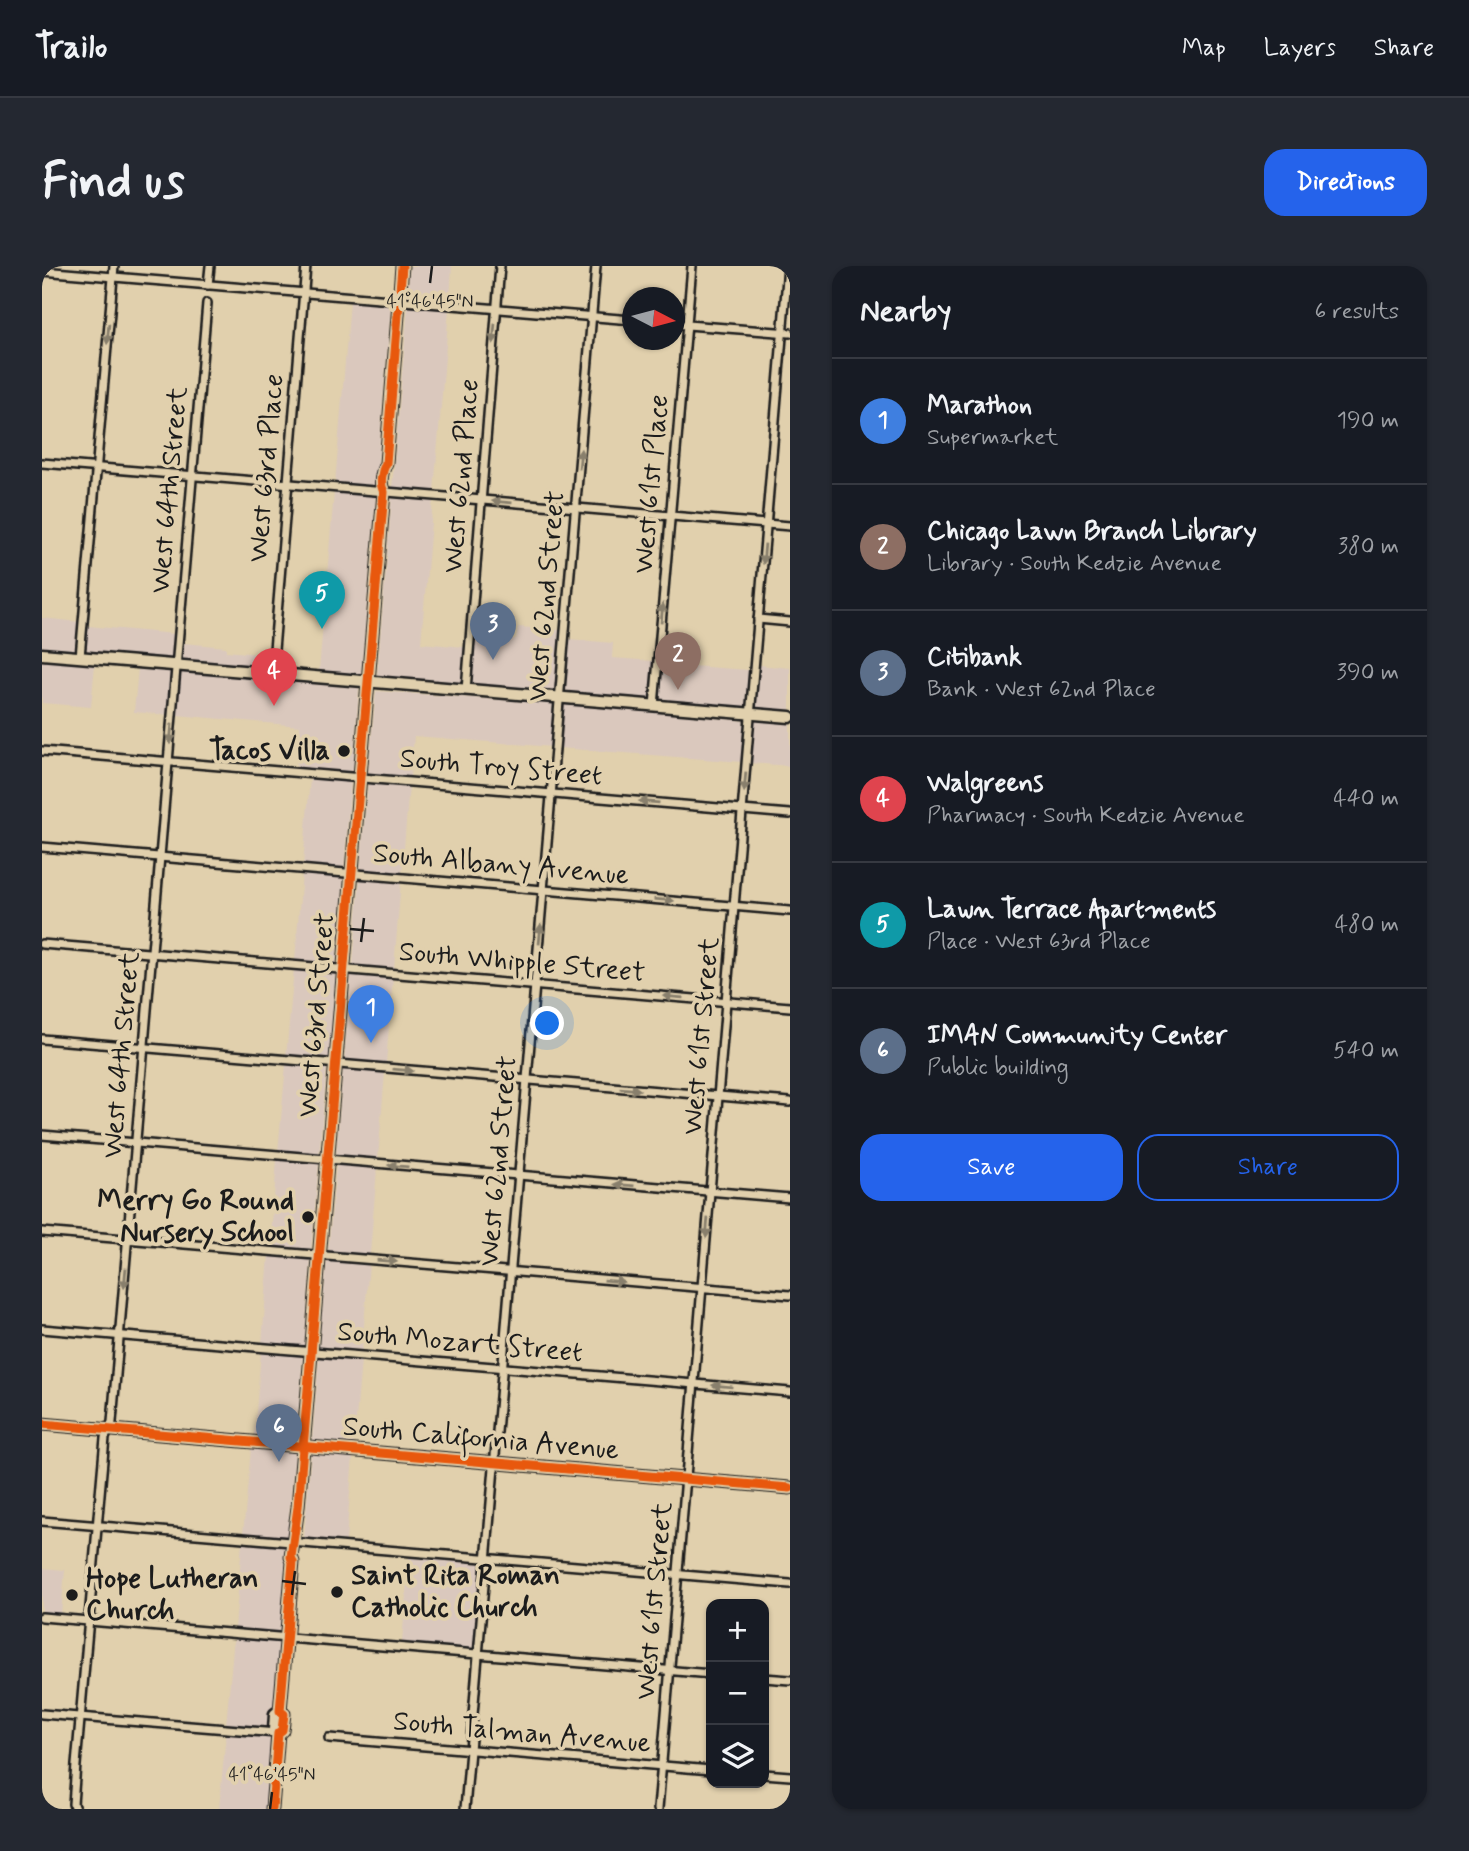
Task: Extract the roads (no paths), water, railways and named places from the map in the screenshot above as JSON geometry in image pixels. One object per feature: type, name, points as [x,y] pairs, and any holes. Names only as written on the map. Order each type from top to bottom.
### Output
[{"type":"main road","name":"West 63rd Street","points":[[272,1809],[278,1733],[282,1730],[284,1714],[280,1711],[286,1638],[293,1562],[297,1557],[298,1546],[295,1542],[343,969],[384,492],[388,486],[389,470],[386,463],[402,266]]},
{"type":"main road","points":[[42,654],[790,717]]},
{"type":"main road","name":"South California Avenue","points":[[42,1424],[790,1488]]},
{"type":"street","points":[[80,657],[114,266]]},
{"type":"street","points":[[208,285],[210,266]]},
{"type":"street","name":"West 63rd Place","points":[[272,674],[306,266]]},
{"type":"street","name":"West 62nd Place","points":[[466,690],[500,266]]},
{"type":"street","name":"West 62nd Street","points":[[465,1809],[596,266]]},
{"type":"street","name":"West 61st Place","points":[[654,706],[692,266]]},
{"type":"street","name":"West 61st Street","points":[[658,1809],[766,524],[786,333],[788,266]]},
{"type":"street","points":[[42,271],[622,319]]},
{"type":"street","name":"West 64th Street","points":[[75,1809],[73,1804],[80,1717],[105,1438],[112,1422],[120,1335],[207,303]]},
{"type":"street","points":[[687,325],[786,333]]},
{"type":"street","points":[[42,463],[790,526]]},
{"type":"street","points":[[758,619],[790,622]]},
{"type":"street","name":"South Troy Street","points":[[42,751],[790,814]]},
{"type":"street","name":"South Albany Avenue","points":[[42,847],[790,911]]},
{"type":"street","name":"South Whipple Street","points":[[42,944],[790,1007]]},
{"type":"street","points":[[42,1039],[790,1102]]},
{"type":"street","points":[[42,1135],[790,1198]]},
{"type":"street","points":[[42,1232],[790,1296]]},
{"type":"street","name":"South Mozart Street","points":[[42,1329],[790,1392]]},
{"type":"street","points":[[42,1521],[790,1584]]},
{"type":"street","points":[[42,1617],[706,1674]]},
{"type":"street","points":[[769,1679],[790,1681]]},
{"type":"street","points":[[42,1714],[278,1733]]},
{"type":"street","name":"South Talman Avenue","points":[[329,1738],[706,1770]]},
{"type":"street","points":[[769,1774],[790,1776]]},
{"type":"place","name":"Lawn Terrace Apartments","points":[[322,629]]},
{"type":"place","name":"Citibank","points":[[493,660]]},
{"type":"place","name":"Chicago Lawn Branch Library","points":[[678,690]]},
{"type":"place","name":"Walgreens","points":[[274,706]]},
{"type":"place","name":"Tacos Villa","points":[[344,751]]},
{"type":"place","name":"Marathon","points":[[371,1043]]},
{"type":"place","name":"Merry Go Round Nursery School","points":[[308,1217]]},
{"type":"place","name":"IMAN Community Center","points":[[279,1462]]},
{"type":"place","name":"Saint Rita Roman Catholic Church","points":[[337,1592]]},
{"type":"place","name":"Hope Lutheran Church","points":[[72,1595]]}]
